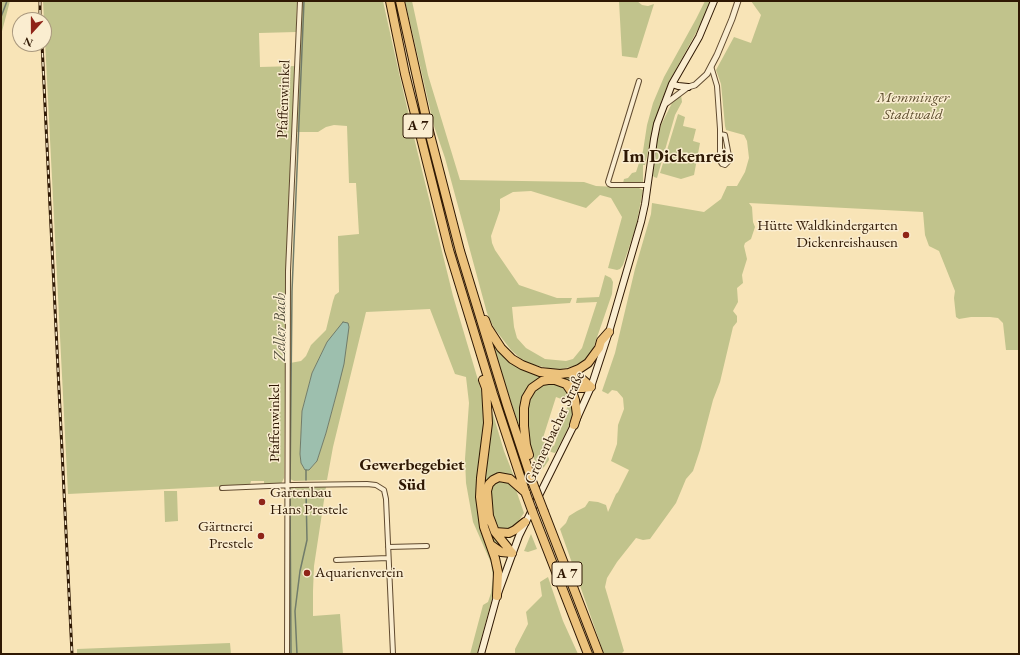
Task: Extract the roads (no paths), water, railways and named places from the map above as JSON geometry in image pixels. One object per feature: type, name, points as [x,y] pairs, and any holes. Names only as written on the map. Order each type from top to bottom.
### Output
[{"type":"highway","name":"A 7","points":[[390,1],[405,74],[427,164],[480,352],[538,528],[588,654]]},
{"type":"highway","name":"A 7","points":[[400,1],[429,131],[472,293],[532,481],[599,654]]},
{"type":"highway","name":"A 7","points":[[472,293],[478,298],[488,328],[501,348],[512,359],[522,365],[540,372],[560,374],[569,373],[582,379],[591,387]]},
{"type":"highway","points":[[569,373],[588,363],[599,348],[601,341],[609,332]]},
{"type":"highway","points":[[480,352],[478,363],[486,388],[488,422],[480,478],[480,497],[484,527],[491,545],[498,572],[497,596]]},
{"type":"highway","points":[[532,481],[532,466],[526,445],[524,426],[524,408],[526,398],[532,388],[542,381],[555,380],[583,388],[591,387]]},
{"type":"highway","points":[[566,384],[575,400],[576,415],[574,425]]},
{"type":"highway","name":"A 7","points":[[495,532],[488,508],[487,491],[489,484],[499,477],[506,477],[526,494]]},
{"type":"highway","points":[[495,532],[509,533],[525,522]]},
{"type":"highway","points":[[495,532],[512,553]]},
{"type":"highway","points":[[491,545],[501,552],[512,553]]},
{"type":"main road","name":"Grönenbacher Straße","points":[[481,654],[497,596],[512,553],[525,522],[574,425],[591,387],[609,332],[641,222],[654,139],[664,105],[672,84],[705,24],[714,1]]},
{"type":"main road","points":[[672,84],[688,87]]},
{"type":"street","name":"Pfaffenwinkel","points":[[287,654],[289,485],[288,271],[300,1]]},
{"type":"street","points":[[664,105],[688,87],[695,85],[707,74],[717,55],[738,1]]},
{"type":"street","points":[[711,66],[717,86],[720,161],[725,165],[728,162],[729,156],[725,135],[720,134]]},
{"type":"street","points":[[638,81],[608,182],[611,185],[647,185]]},
{"type":"street","points":[[222,488],[367,484],[376,485],[384,490],[386,499],[393,654]]},
{"type":"street","points":[[388,547],[427,546]]},
{"type":"street","points":[[336,560],[388,558]]},
{"type":"waterway","points":[[1,17],[7,1]]},
{"type":"waterway","name":"Zeller Bach","points":[[291,654],[290,490],[292,291],[304,1]]},
{"type":"waterway","name":"Zeller Bach","points":[[306,470],[306,480]]},
{"type":"waterway","name":"Zeller Bach","points":[[297,654],[295,611],[300,571],[307,540],[306,491]]},
{"type":"railway","points":[[40,1],[40,12]]},
{"type":"railway","points":[[42,52],[72,654]]},
{"type":"place","name":"Hütte Waldkindergarten Dickenreishausen","points":[[906,235]]},
{"type":"place","name":"Gartenbau Hans Prestele","points":[[262,502]]},
{"type":"place","name":"Gärtnerei Prestele","points":[[261,536]]},
{"type":"place","name":"Aquarienverein","points":[[307,573]]},
{"type":"district","name":"Im Dickenreis","points":[[678,157]]},
{"type":"district","name":"Gewerbegebiet Süd","points":[[412,475]]},
{"type":"park label","name":"Memminger Stadtwald","points":[[913,106]]}]
